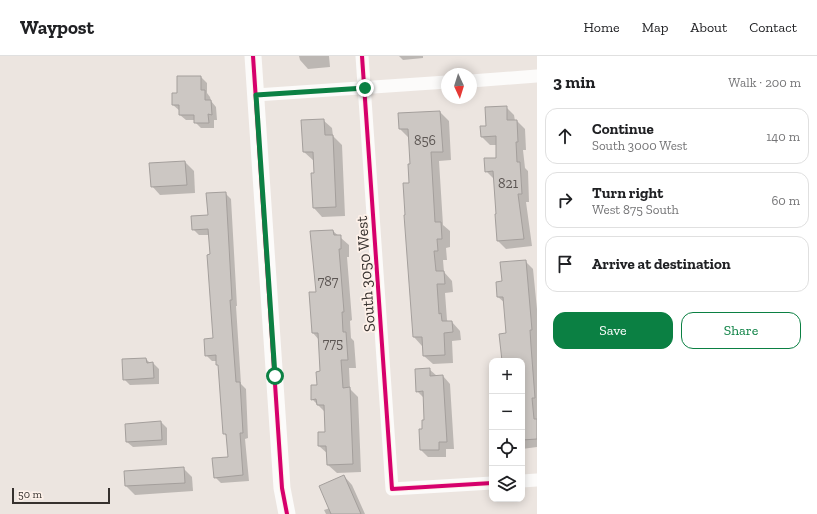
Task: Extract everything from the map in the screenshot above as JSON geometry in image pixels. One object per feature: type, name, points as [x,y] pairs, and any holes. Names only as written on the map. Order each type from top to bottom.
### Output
[{"type":"main road","points":[[253,56],[282,488],[287,514]]},
{"type":"street","name":"South 3050 West","points":[[362,56],[392,490],[489,483]]},
{"type":"street","points":[[477,81],[537,76]]},
{"type":"street","points":[[256,95],[441,82]]},
{"type":"street","points":[[525,480],[537,480]]},
{"type":"building","points":[[177,76],[201,76],[201,90],[205,90],[205,100],[211,100],[212,115],[208,114],[209,123],[194,123],[194,115],[179,115],[179,105],[172,105],[172,93],[177,93]]},
{"type":"building","points":[[507,106],[507,120],[517,120],[517,162],[520,162],[522,194],[518,194],[524,239],[497,241],[493,171],[485,172],[484,158],[496,158],[496,136],[481,137],[480,126],[486,126],[485,107]]},
{"type":"building","points":[[440,111],[443,152],[431,152],[435,222],[441,222],[442,239],[437,239],[438,251],[434,251],[436,271],[444,271],[445,284],[437,284],[439,314],[441,313],[442,321],[452,321],[453,332],[444,333],[445,355],[423,356],[422,337],[413,337],[404,215],[403,183],[409,183],[408,164],[410,164],[408,129],[399,129],[398,113]]},
{"type":"building","points":[[324,119],[325,135],[333,135],[336,207],[313,208],[311,173],[314,173],[313,152],[303,152],[301,120]]},
{"type":"building","points":[[185,161],[187,185],[151,187],[149,163]]},
{"type":"building","points":[[226,192],[232,300],[230,300],[236,382],[240,382],[243,433],[240,433],[243,475],[214,478],[212,458],[228,457],[226,434],[223,434],[216,355],[205,356],[204,339],[213,338],[207,255],[210,254],[208,229],[192,230],[191,216],[208,215],[206,193]]},
{"type":"building","points":[[333,230],[334,235],[341,235],[341,249],[339,249],[344,312],[342,312],[343,332],[346,332],[348,360],[341,360],[343,388],[350,387],[353,464],[327,465],[326,446],[318,446],[318,432],[325,432],[324,405],[317,405],[316,399],[311,400],[311,385],[317,385],[316,372],[320,371],[318,333],[312,333],[309,292],[316,292],[310,231]]},
{"type":"building","points":[[526,260],[532,330],[530,330],[535,398],[532,398],[534,419],[537,419],[537,439],[525,440],[525,358],[502,358],[499,334],[506,333],[503,297],[497,297],[496,282],[502,281],[500,262]]},
{"type":"building","points":[[146,358],[147,363],[153,362],[154,378],[123,380],[122,359]]},
{"type":"building","points":[[430,368],[430,376],[443,375],[447,442],[439,442],[439,450],[420,450],[419,429],[422,429],[422,420],[424,420],[423,391],[416,392],[415,369]]},
{"type":"building","points":[[161,421],[162,440],[126,442],[125,424]]},
{"type":"building","points":[[184,467],[185,483],[125,486],[124,471]]},
{"type":"building","points":[[344,475],[361,514],[331,514],[319,486]]},
{"type":"cycle path","points":[[253,56],[282,488],[287,514]]},
{"type":"cycle path","points":[[362,56],[392,489],[489,483]]},
{"type":"route","points":[[275,376],[256,95],[365,88]]}]
